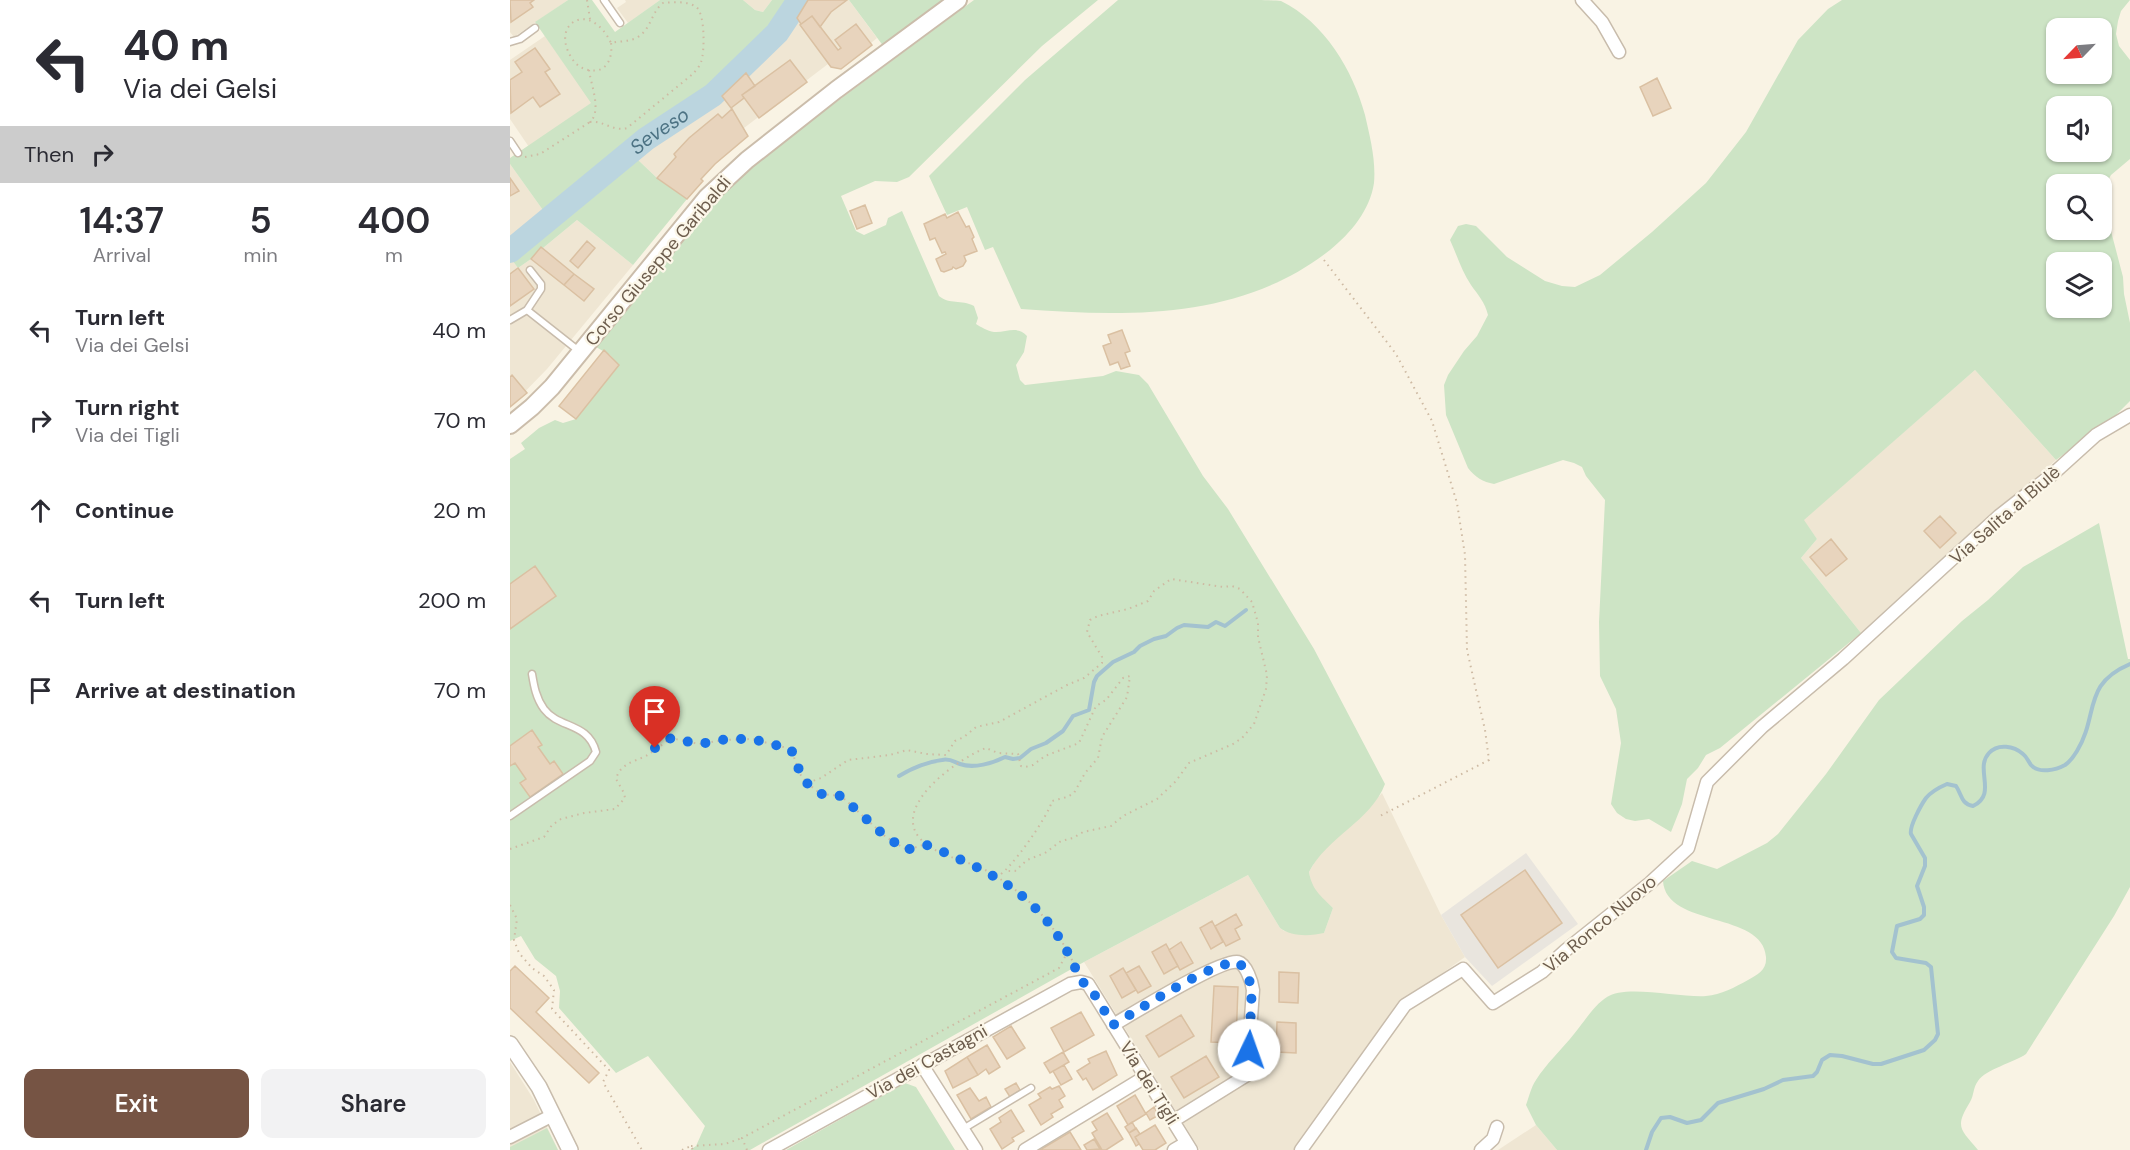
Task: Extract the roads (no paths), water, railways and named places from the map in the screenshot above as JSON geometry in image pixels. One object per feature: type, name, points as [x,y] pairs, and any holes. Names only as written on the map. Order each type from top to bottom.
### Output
[{"type":"main road","name":"Corso Giuseppe Garibaldi","points":[[510,425],[546,394],[665,247],[726,177],[836,90],[958,0]]},
{"type":"street","points":[[1582,0],[1602,22],[1619,52]]},
{"type":"street","name":"Via Salita al Biulè","points":[[1884,620],[1984,532],[1999,516],[2054,473],[2096,435],[2130,416]]},
{"type":"street","name":"Via Ronco Nuovo","points":[[1301,1150],[1405,1005],[1463,969],[1493,1003],[1542,972],[1688,848],[1707,782],[1762,727],[1843,659],[1884,620]]},
{"type":"street","points":[[1113,1025],[1199,975],[1232,962],[1238,962],[1243,966],[1253,993],[1248,1073],[1240,1081],[1173,1121]]},
{"type":"street","name":"Via dei Tigli","points":[[1084,983],[1189,1146]]},
{"type":"street","name":"Via dei Castagni","points":[[769,1150],[1070,984],[1084,983]]},
{"type":"street","points":[[510,1044],[538,1087],[570,1150]]},
{"type":"street","points":[[922,1065],[976,1150]]},
{"type":"street","points":[[1025,1150],[1145,1077]]},
{"type":"street","points":[[510,1137],[553,1114]]},
{"type":"street","points":[[1481,1150],[1493,1139],[1497,1127]]},
{"type":"street","points":[[1174,1150],[1189,1146]]},
{"type":"lane","points":[[604,0],[620,23]]},
{"type":"lane","points":[[510,42],[520,39],[535,28]]},
{"type":"lane","points":[[510,141],[518,153]]},
{"type":"lane","points":[[510,320],[527,310],[541,289],[530,270]]},
{"type":"lane","points":[[527,310],[581,353]]},
{"type":"lane","points":[[510,816],[590,761],[596,752],[593,741],[580,730],[545,711],[535,692],[532,674]]},
{"type":"lane","points":[[963,1129],[1031,1088]]},
{"type":"waterway","name":"Seveso","points":[[510,251],[646,139],[713,95],[777,33],[799,0]]},
{"type":"waterway","points":[[899,776],[931,762],[950,760],[977,766],[1005,757],[1020,758],[1063,731],[1073,716],[1089,710],[1094,682],[1097,676],[1113,662],[1184,625],[1208,627],[1216,622],[1225,626],[1246,610]]},
{"type":"waterway","points":[[1646,1150],[1652,1132],[1661,1118],[1670,1117],[1687,1123],[1701,1120],[1718,1103],[1764,1089],[1783,1080],[1813,1076],[1822,1060],[1830,1055],[1881,1064],[1924,1050],[1935,1040],[1938,1034],[1931,967],[1926,963],[1896,958],[1892,952],[1897,926],[1920,919],[1924,915],[1924,907],[1917,886],[1925,866],[1925,858],[1911,834],[1912,826],[1924,801],[1947,784],[1956,786],[1964,801],[1969,805],[1973,806],[1980,801],[1985,788],[1985,759],[1997,748],[2006,747],[2019,751],[2038,770],[2052,770],[2065,765],[2073,757],[2084,738],[2098,691],[2115,672],[2130,664]]}]
